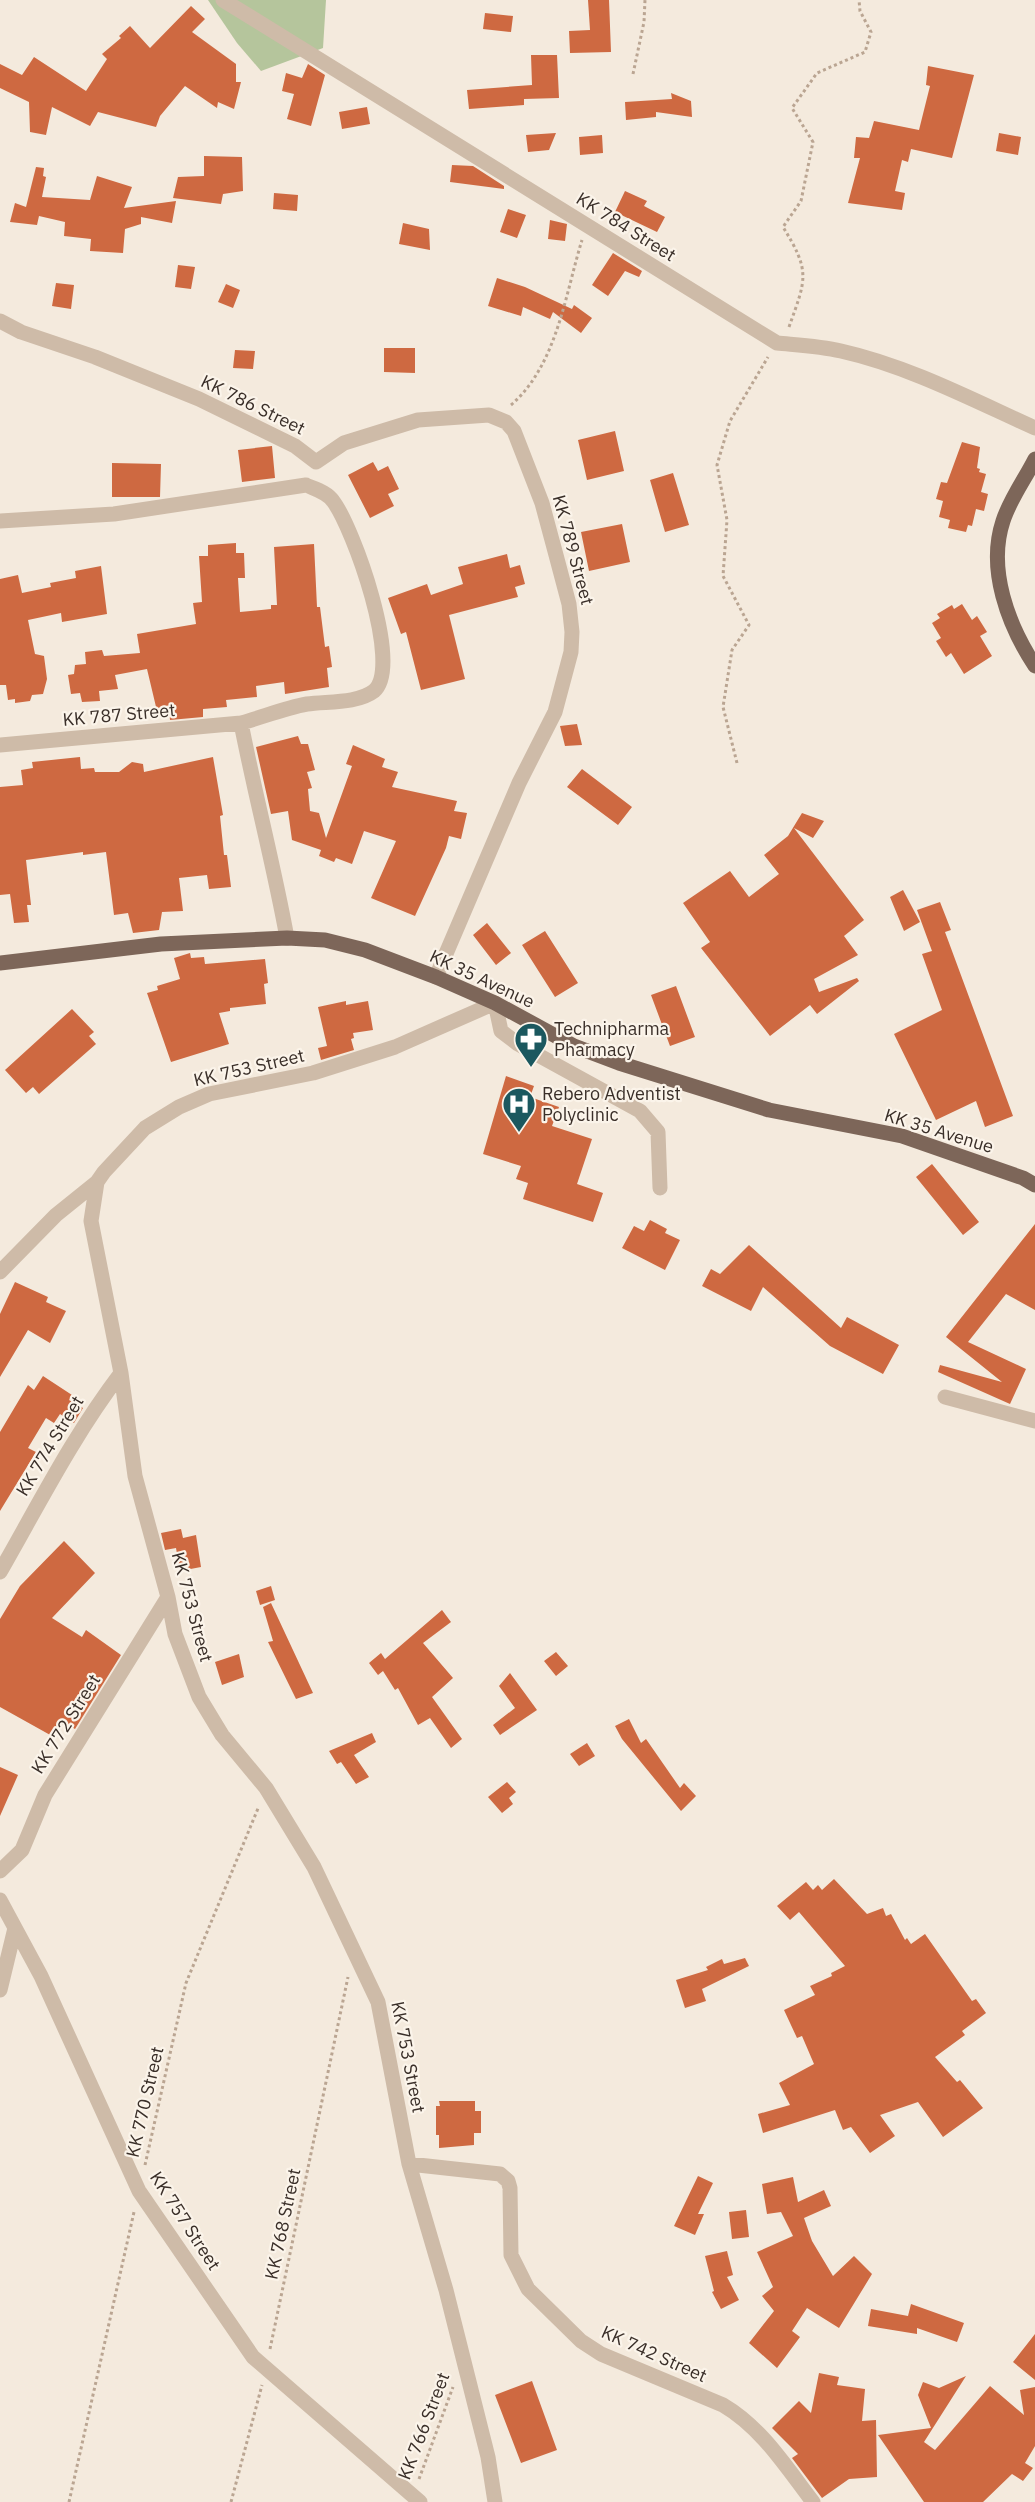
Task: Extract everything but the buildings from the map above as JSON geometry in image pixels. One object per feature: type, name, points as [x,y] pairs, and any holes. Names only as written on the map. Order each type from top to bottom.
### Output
[{"type":"main road","points":[[1035,461],[1004,519],[998,540],[1006,609],[1017,640],[1035,666]]},
{"type":"main road","name":"KK 35 Avenue","points":[[0,963],[160,944],[287,938],[325,940],[365,950],[436,977],[495,1003],[574,1046],[619,1063],[769,1110],[902,1136],[1023,1178],[1035,1185]]},
{"type":"street","name":"KK 784 Street","points":[[223,0],[777,343],[841,351],[866,359],[964,396],[1035,428]]},
{"type":"street","name":"KK 786 Street","points":[[0,321],[21,332],[95,357],[199,399],[296,446],[316,462]]},
{"type":"street","points":[[306,485],[316,462],[344,443],[418,420],[489,415],[496,418]]},
{"type":"street","name":"KK 789 Street","points":[[436,977],[519,783],[555,712],[571,652],[572,632],[569,604],[542,503],[513,431],[506,422],[496,418]]},
{"type":"street","points":[[0,521],[114,514],[306,485],[333,500],[347,527],[368,582],[381,637],[383,664],[380,681],[374,690],[362,696],[306,704],[241,723],[260,817],[274,868],[287,938]]},
{"type":"street","name":"KK 787 Street","points":[[0,745],[241,723]]},
{"type":"street","points":[[495,1003],[501,1031],[518,1044],[640,1111],[658,1132],[660,1188]]},
{"type":"street","name":"KK 753 Street","points":[[495,1003],[395,1047],[313,1073],[209,1094],[179,1107],[145,1128],[97,1182],[91,1221],[121,1373],[135,1476],[168,1597],[175,1634],[199,1696],[222,1736],[266,1788],[314,1867],[378,2002],[409,2164],[464,2360],[488,2457],[495,2502]]},
{"type":"street","points":[[0,1272],[56,1215],[97,1182]]},
{"type":"street","name":"KK 774 Street","points":[[0,1572],[66,1453],[91,1412],[121,1373]]},
{"type":"street","points":[[945,1397],[1035,1421]]},
{"type":"street","name":"KK 772 Street","points":[[0,1871],[22,1850],[45,1795],[168,1597]]},
{"type":"street","name":"KK 757 Street","points":[[0,1900],[41,1976],[139,2191],[253,2357],[416,2499]]},
{"type":"street","points":[[0,1990],[15,1928]]},
{"type":"street","name":"KK 742 Street","points":[[409,2164],[500,2174],[508,2181],[510,2188],[511,2255],[528,2289],[581,2341],[601,2354],[723,2405],[740,2415],[756,2429],[813,2502]]},
{"type":"path","points":[[633,74],[644,22],[645,0]]},
{"type":"path","points":[[737,763],[723,706],[732,650],[749,625],[723,576],[727,520],[717,465],[730,421],[777,343],[788,329],[805,282],[800,255],[783,227],[801,201],[813,142],[792,108],[817,73],[865,52],[871,32],[860,11],[859,0]]},
{"type":"path","points":[[496,418],[518,399],[544,361],[563,309],[587,225]]},
{"type":"path","name":"KK 770 Street","points":[[69,2502],[186,1983],[266,1788]]},
{"type":"path","name":"KK 768 Street","points":[[231,2502],[266,2369],[354,1949]]},
{"type":"path","name":"KK 766 Street","points":[[416,2499],[464,2360]]},
{"type":"green space","points":[[208,0],[326,0],[323,48],[261,71],[237,43]]},
{"type":"place","name":"Technipharma Pharmacy","points":[[531,1068]]},
{"type":"place","name":"Rebero Adventist Polyclinic","points":[[519,1133]]}]
